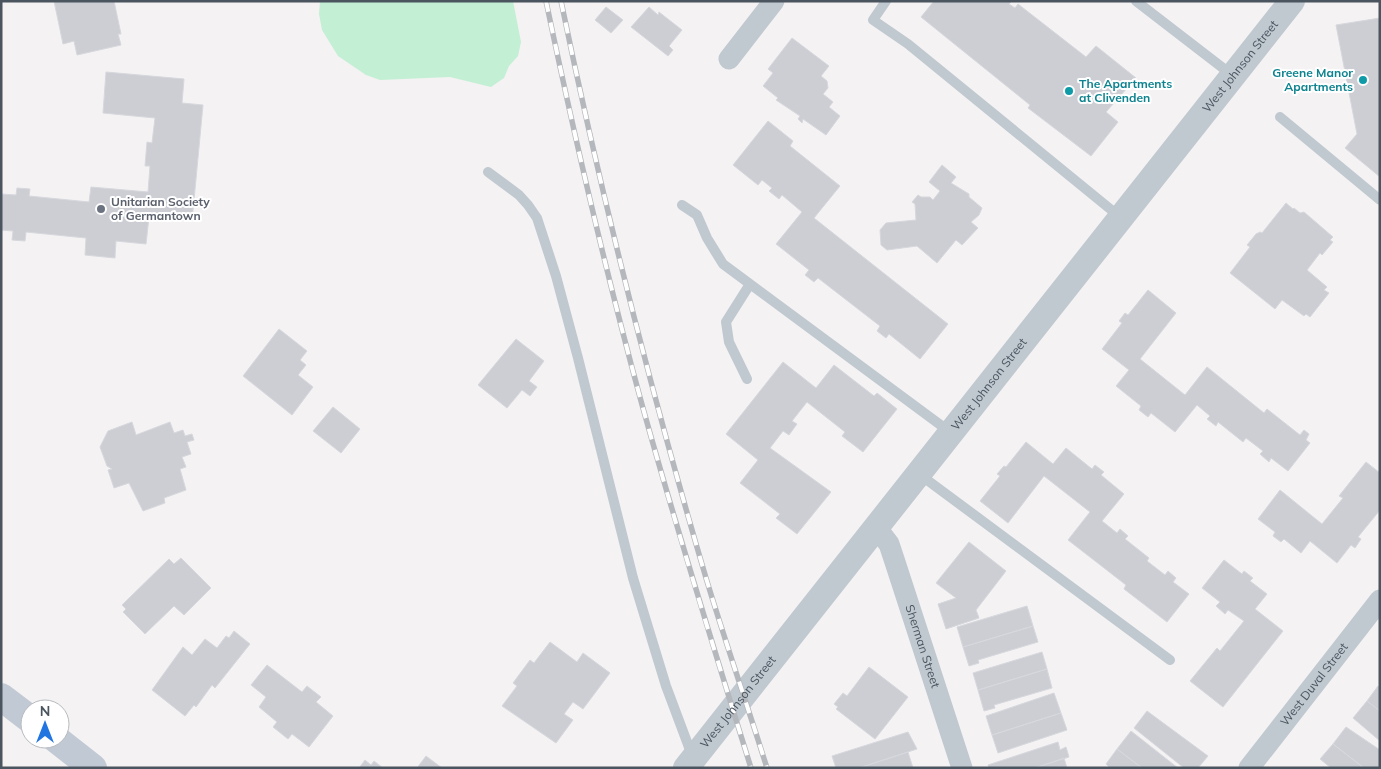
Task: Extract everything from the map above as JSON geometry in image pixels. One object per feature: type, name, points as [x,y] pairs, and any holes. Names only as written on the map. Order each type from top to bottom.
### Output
[{"type":"main road","points":[[1,697],[20,711]]},
{"type":"main road","points":[[69,749],[93,768]]},
{"type":"street","points":[[729,59],[774,1]]},
{"type":"street","name":"West Johnson Street","points":[[690,763],[1292,1]]},
{"type":"street","name":"Sherman Street","points":[[876,527],[889,544],[962,768]]},
{"type":"street","name":"West Duval Street","points":[[1249,768],[1380,600]]},
{"type":"lane","points":[[886,1],[873,20],[908,44],[1121,217]]},
{"type":"lane","points":[[1136,1],[1233,76]]},
{"type":"lane","points":[[1280,117],[1380,200]]},
{"type":"lane","points":[[488,172],[519,195],[537,218],[556,276],[633,578],[690,763]]},
{"type":"lane","points":[[682,205],[697,215],[707,238],[723,264],[951,432]]},
{"type":"lane","points":[[748,379],[729,342],[726,322],[750,284]]},
{"type":"lane","points":[[919,473],[1170,660]]},
{"type":"green space","points":[[320,1],[513,1],[521,42],[518,56],[509,66],[504,78],[491,87],[450,77],[380,80],[366,75],[338,56],[322,30],[319,14]]},
{"type":"building","points":[[54,1],[114,1],[121,34],[118,34],[121,45],[77,55],[74,41],[63,44]]},
{"type":"building","name":"The Apartments at Clivenden","points":[[934,1],[1012,1],[1009,4],[1015,8],[1018,4],[1086,57],[1096,46],[1136,78],[1106,112],[1118,122],[1091,156],[1028,108],[1030,105],[921,17]]},
{"type":"building","points":[[606,7],[623,20],[611,33],[595,20]]},
{"type":"building","points":[[649,7],[658,15],[659,12],[682,30],[669,46],[673,50],[668,56],[631,27]]},
{"type":"building","name":"Greene Manor Apartments","points":[[1380,18],[1380,177],[1345,148],[1357,134],[1336,25]]},
{"type":"building","points":[[792,38],[829,66],[821,76],[827,81],[828,88],[823,94],[833,102],[829,107],[840,116],[826,135],[803,119],[802,123],[798,119],[800,116],[776,100],[778,98],[763,86],[773,73],[768,69]]},
{"type":"building","points":[[106,72],[184,79],[182,103],[203,105],[192,221],[149,217],[146,244],[116,241],[115,258],[85,255],[86,238],[26,232],[25,241],[12,240],[13,231],[1,230],[1,194],[16,195],[17,188],[30,189],[29,196],[89,202],[91,187],[148,192],[150,166],[145,166],[147,142],[152,143],[155,118],[103,113]]},
{"type":"building","points":[[768,121],[793,141],[790,146],[840,186],[814,218],[948,324],[920,359],[889,334],[886,338],[877,331],[880,326],[818,278],[814,282],[805,275],[809,270],[776,244],[802,212],[782,195],[779,199],[769,191],[772,188],[762,180],[758,185],[733,165]]},
{"type":"building","points":[[942,165],[956,177],[951,183],[969,194],[969,197],[982,208],[979,215],[971,222],[978,228],[962,245],[956,240],[937,263],[917,246],[887,250],[881,245],[880,230],[886,223],[916,220],[915,204],[912,202],[918,195],[930,197],[933,200],[940,191],[929,182]]},
{"type":"building","points":[[1286,203],[1300,213],[1304,212],[1333,237],[1330,240],[1333,242],[1322,255],[1320,253],[1307,270],[1327,287],[1324,290],[1329,293],[1310,317],[1306,314],[1304,316],[1282,300],[1275,309],[1230,273],[1250,247],[1247,245],[1256,234],[1262,233]]},
{"type":"building","points":[[1148,290],[1176,313],[1140,359],[1185,395],[1207,367],[1264,413],[1267,409],[1300,435],[1304,430],[1309,434],[1306,440],[1310,443],[1288,471],[1271,458],[1269,462],[1260,454],[1263,451],[1246,438],[1243,442],[1218,422],[1216,426],[1207,419],[1210,416],[1197,405],[1175,432],[1151,413],[1148,417],[1139,410],[1141,406],[1116,386],[1129,370],[1102,349],[1122,323],[1119,321],[1125,313],[1128,315]]},
{"type":"building","points":[[279,329],[307,351],[300,360],[306,365],[298,375],[313,387],[292,415],[243,376]]},
{"type":"building","points":[[516,339],[544,361],[529,381],[537,387],[530,396],[522,390],[507,408],[478,385]]},
{"type":"building","points":[[783,362],[816,388],[834,365],[874,396],[877,393],[897,409],[863,452],[842,436],[845,432],[807,402],[792,421],[797,424],[789,435],[783,431],[770,448],[831,492],[797,534],[776,518],[780,514],[740,483],[758,460],[726,434]]},
{"type":"building","points":[[333,407],[360,429],[341,453],[313,431]]},
{"type":"building","points":[[132,422],[136,435],[170,422],[174,433],[183,430],[185,436],[192,434],[194,440],[187,442],[191,454],[182,457],[186,467],[180,469],[186,490],[164,498],[165,503],[143,511],[129,483],[114,488],[108,470],[112,469],[107,466],[100,447],[108,431]]},
{"type":"building","points":[[1026,442],[1053,464],[1066,448],[1092,469],[1095,465],[1104,472],[1101,475],[1124,494],[1102,521],[1117,533],[1120,529],[1128,536],[1125,539],[1149,558],[1147,561],[1165,575],[1168,571],[1176,578],[1173,582],[1189,594],[1167,622],[1124,589],[1126,585],[1068,540],[1090,512],[1044,476],[1008,523],[980,501],[1000,476],[997,474],[1004,466],[1006,467]]},
{"type":"building","points":[[1366,462],[1380,473],[1380,510],[1358,537],[1361,539],[1355,548],[1351,545],[1337,563],[1310,541],[1301,553],[1284,539],[1281,542],[1273,536],[1275,532],[1258,519],[1280,490],[1322,524],[1343,498],[1339,496]]},
{"type":"building","points":[[969,542],[1006,571],[976,610],[979,618],[946,629],[938,604],[956,598],[936,583]]},
{"type":"building","points":[[181,558],[211,588],[184,615],[174,606],[145,634],[123,612],[126,609],[122,605],[169,559],[174,564]]},
{"type":"building","points":[[1224,560],[1242,574],[1244,571],[1253,578],[1250,581],[1267,594],[1255,609],[1283,631],[1223,707],[1190,681],[1217,648],[1220,651],[1244,621],[1228,610],[1225,614],[1216,606],[1220,602],[1202,588]]},
{"type":"building","points":[[1027,606],[1033,626],[963,647],[957,627]]},
{"type":"building","points":[[1033,626],[1038,642],[978,660],[979,663],[969,666],[963,647]]},
{"type":"building","points":[[234,631],[250,644],[215,688],[212,685],[196,707],[194,705],[185,716],[152,690],[183,647],[192,655],[205,639],[217,648],[226,636],[229,638]]},
{"type":"building","points":[[550,642],[577,662],[583,653],[610,673],[583,709],[573,702],[564,714],[573,720],[556,743],[502,706],[517,686],[513,683],[530,660],[534,663]]},
{"type":"building","points":[[1042,652],[1047,669],[978,690],[973,673]]},
{"type":"building","points":[[267,665],[302,692],[307,686],[321,697],[316,702],[333,716],[309,747],[292,734],[288,739],[273,727],[277,722],[259,707],[266,697],[251,685]]},
{"type":"building","points":[[869,667],[908,697],[875,739],[836,709],[838,707],[834,704],[843,693],[847,696]]},
{"type":"building","points":[[1047,669],[1052,688],[994,705],[995,708],[984,711],[978,690]]},
{"type":"building","points":[[1378,686],[1380,687],[1380,711],[1367,701]]},
{"type":"building","points":[[1054,693],[1061,713],[992,735],[986,716]]},
{"type":"building","points":[[1367,701],[1380,711],[1380,741],[1353,718]]},
{"type":"building","points":[[1147,711],[1208,756],[1198,768],[1184,768],[1134,728]]},
{"type":"building","points":[[1061,713],[1067,730],[998,753],[992,735]]},
{"type":"building","points":[[1346,727],[1380,750],[1380,768],[1364,768],[1333,744]]},
{"type":"building","points":[[1131,731],[1178,768],[1142,768],[1117,749]]},
{"type":"building","points":[[908,732],[917,749],[859,768],[836,768],[832,756]]},
{"type":"building","points":[[1058,742],[1060,750],[1066,747],[1069,757],[1035,768],[989,768],[988,765]]},
{"type":"building","points":[[1333,744],[1364,768],[1331,768],[1320,759]]},
{"type":"building","points":[[1117,749],[1142,768],[1110,768],[1106,764]]},
{"type":"building","points":[[908,752],[913,768],[859,768]]},
{"type":"building","points":[[426,756],[442,768],[417,768]]},
{"type":"building","points":[[1064,758],[1067,768],[1035,768]]},
{"type":"building","points":[[365,760],[371,765],[374,761],[383,768],[359,768]]},
{"type":"railway","points":[[546,1],[590,202],[628,351],[708,631],[751,768]]},
{"type":"railway","points":[[561,1],[610,219],[665,435],[706,578],[767,768]]},
{"type":"place","name":"Greene Manor Apartments","points":[[1363,80]]},
{"type":"place","name":"The Apartments at Clivenden","points":[[1069,91]]},
{"type":"place","name":"Unitarian Society of Germantown","points":[[101,209]]}]
